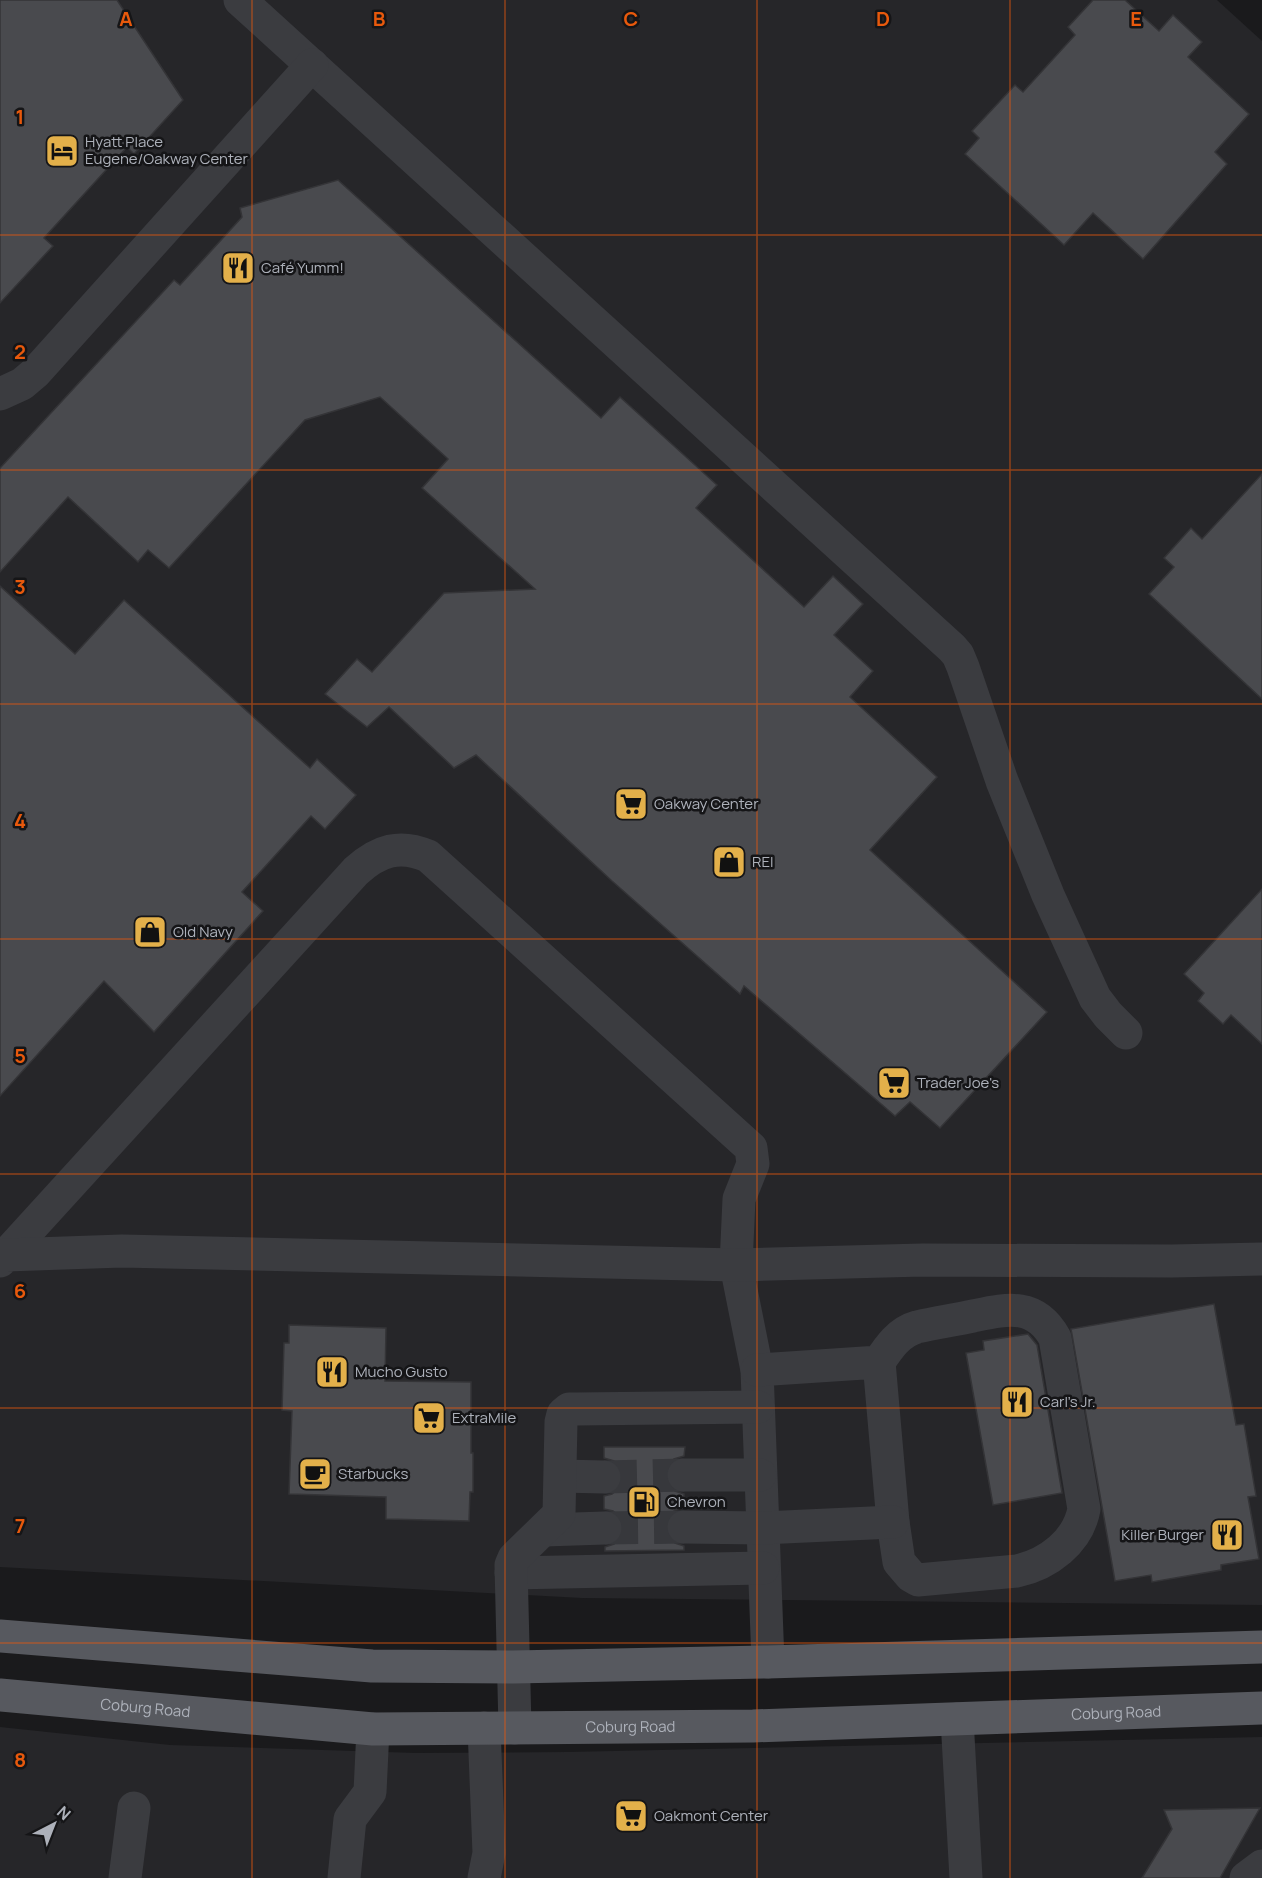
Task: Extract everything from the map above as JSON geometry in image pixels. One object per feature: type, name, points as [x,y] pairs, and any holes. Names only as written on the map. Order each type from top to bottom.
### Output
[{"type":"main road","points":[[0,1636],[372,1666],[513,1667],[768,1662],[1262,1647]]},
{"type":"main road","name":"Coburg Road","points":[[0,1695],[373,1729],[753,1726],[1262,1708]]},
{"type":"lane","points":[[240,0],[952,648],[963,667],[1002,781],[1062,926],[1095,998],[1107,1015],[1126,1033]]},
{"type":"lane","points":[[0,394],[22,384],[35,373],[312,65]]},
{"type":"lane","points":[[3,1258],[356,871],[375,856],[402,849],[416,851],[437,863],[751,1148],[753,1164],[739,1199],[736,1265],[757,1370],[768,1662]]},
{"type":"lane","points":[[3,1258],[122,1251],[736,1265],[923,1260],[1262,1259]]},
{"type":"lane","points":[[1004,1310],[1024,1311],[1042,1321],[1055,1338],[1084,1509],[1082,1521],[1066,1544],[1054,1555],[1030,1568],[918,1580],[911,1576],[899,1562],[893,1522],[879,1362],[893,1342],[909,1329],[1004,1310]]},
{"type":"lane","points":[[757,1370],[879,1362]]},
{"type":"lane","points":[[484,1878],[489,1853],[500,1728],[513,1667],[511,1565],[514,1558],[559,1514],[563,1414],[569,1409],[758,1407]]},
{"type":"lane","points":[[684,1475],[760,1475]]},
{"type":"lane","points":[[561,1476],[604,1477]]},
{"type":"lane","points":[[684,1527],[762,1528],[893,1522]]},
{"type":"lane","points":[[544,1530],[605,1528]]},
{"type":"lane","points":[[511,1573],[763,1568]]},
{"type":"lane","points":[[957,1719],[966,1878]]},
{"type":"lane","points":[[344,1878],[350,1819],[370,1792],[373,1729]]},
{"type":"lane","points":[[125,1878],[134,1808]]},
{"type":"lane","points":[[1246,1878],[1262,1866]]},
{"type":"shaded area","name":"Oakway Center","points":[[0,0],[1217,0],[1262,41],[1262,1605],[582,1598],[0,1567]]},
{"type":"shaded area","name":"Oakmont Center","points":[[0,1727],[170,1745],[416,1753],[568,1752],[1262,1737],[1262,1878],[0,1878]]},
{"type":"building","name":"Hyatt Place Eugene/Oakway Center","points":[[0,0],[117,0],[183,100],[134,154],[127,147],[44,238],[53,246],[0,303]]},
{"type":"building","points":[[1093,0],[1125,0],[1159,31],[1173,15],[1202,42],[1188,57],[1249,114],[1215,152],[1227,164],[1143,259],[1093,213],[1064,245],[965,154],[979,138],[972,131],[1015,85],[1023,92],[1075,35],[1068,27]]},
{"type":"building","points":[[338,180],[601,418],[620,397],[717,485],[696,508],[804,607],[833,576],[863,604],[834,635],[873,671],[850,697],[937,777],[870,850],[1047,1012],[940,1128],[910,1102],[895,1116],[744,986],[740,994],[612,881],[476,755],[454,768],[389,707],[367,727],[325,694],[357,659],[372,672],[444,593],[535,589],[422,488],[448,459],[380,397],[305,420],[169,568],[148,550],[138,562],[68,497],[0,572],[0,468],[174,280],[180,285],[242,217],[240,208]]},
{"type":"building","points":[[1262,474],[1262,699],[1149,594],[1174,567],[1164,558],[1191,528],[1202,539]]},
{"type":"building","points":[[0,586],[75,654],[124,600],[310,768],[317,759],[356,795],[325,829],[311,816],[242,892],[263,911],[154,1032],[104,981],[0,1096]]},
{"type":"building","points":[[1262,889],[1262,1044],[1231,1015],[1223,1024],[1198,1001],[1204,993],[1184,974]]},
{"type":"building","points":[[1214,1304],[1236,1425],[1244,1424],[1256,1496],[1248,1497],[1259,1559],[1221,1565],[1221,1570],[1152,1582],[1151,1575],[1115,1581],[1071,1329]]},
{"type":"building","points":[[289,1325],[386,1328],[385,1381],[471,1382],[473,1492],[470,1492],[469,1521],[386,1519],[386,1497],[289,1494],[292,1411],[282,1410],[284,1343],[289,1343]]},
{"type":"building","name":"Carl's Jr.","points":[[1028,1334],[1037,1345],[1062,1493],[993,1505],[966,1353],[984,1350],[983,1341]]},
{"type":"building","name":"Chevron","points":[[604,1447],[685,1447],[684,1456],[674,1459],[668,1465],[665,1474],[668,1485],[684,1494],[684,1508],[675,1510],[668,1517],[665,1527],[668,1537],[684,1546],[684,1550],[605,1551],[605,1547],[614,1544],[621,1537],[624,1528],[621,1518],[613,1511],[604,1509],[604,1496],[612,1494],[620,1487],[623,1477],[621,1469],[614,1461],[604,1458]]},
{"type":"building","points":[[1260,1808],[1220,1878],[1142,1878],[1172,1829],[1164,1810]]},
{"type":"tunnel","points":[[604,1477],[684,1475]]},
{"type":"tunnel","points":[[605,1528],[684,1527]]},
{"type":"place","name":"Hyatt Place Eugene/Oakway Center","points":[[62,151]]},
{"type":"place","name":"Café Yumm!","points":[[238,268]]},
{"type":"place","name":"Oakway Center","points":[[631,804]]},
{"type":"place","name":"REI","points":[[729,862]]},
{"type":"place","name":"Old Navy","points":[[150,932]]},
{"type":"place","name":"Trader Joe's","points":[[894,1083]]},
{"type":"place","name":"Mucho Gusto","points":[[332,1372]]},
{"type":"place","name":"Carl's Jr.","points":[[1017,1402]]},
{"type":"place","name":"ExtraMile","points":[[429,1418]]},
{"type":"place","name":"Starbucks","points":[[315,1474]]},
{"type":"place","name":"Chevron","points":[[644,1502]]},
{"type":"place","name":"Killer Burger","points":[[1227,1535]]},
{"type":"place","name":"Oakmont Center","points":[[631,1816]]}]
